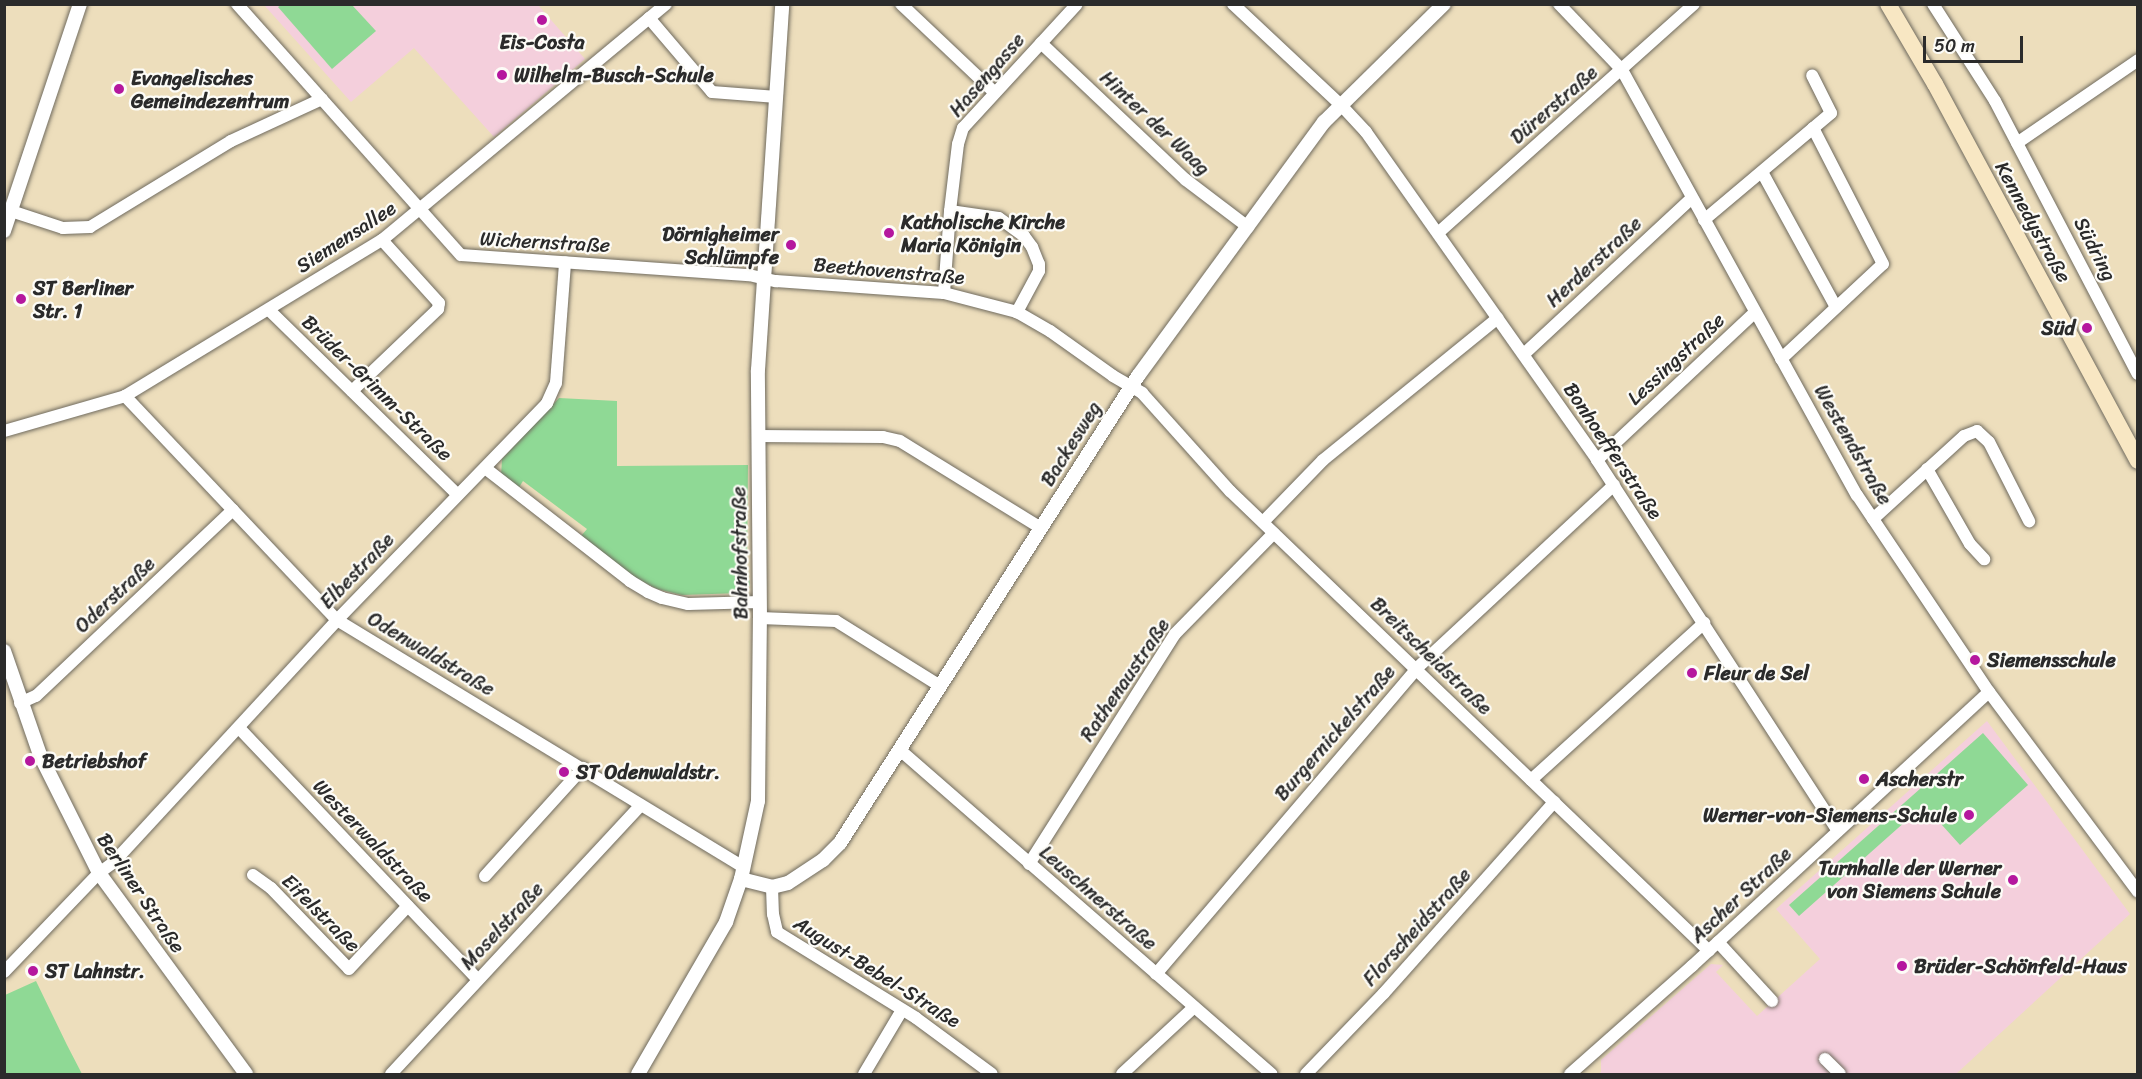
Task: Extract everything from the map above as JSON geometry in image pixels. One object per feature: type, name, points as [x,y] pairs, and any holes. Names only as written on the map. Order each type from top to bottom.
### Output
[{"type":"main road","name":"Kennedystraße","points":[[1888,4],[1935,84],[1986,182],[2041,277],[2138,461]]},
{"type":"street","points":[[4,231],[80,4]]},
{"type":"street","name":"Wichernstraße","points":[[237,4],[461,255],[763,278]]},
{"type":"street","name":"Siemensallee","points":[[4,431],[125,396],[382,240],[666,4]]},
{"type":"street","name":"Bahnhofstraße","points":[[638,1074],[716,942],[743,873],[758,801],[760,602],[758,436],[763,278],[782,4]]},
{"type":"street","points":[[901,4],[994,92]]},
{"type":"street","name":"Hasengasse","points":[[944,292],[950,211],[960,135],[967,122],[1077,4]]},
{"type":"street","name":"Bonhoefferstraße","points":[[1233,4],[1341,104],[1366,132],[1614,485],[1838,831]]},
{"type":"street","name":"Backesweg","points":[[772,886],[798,878],[836,848],[1131,386],[1324,122],[1444,4]]},
{"type":"street","name":"Westendstraße","points":[[1559,4],[1623,70],[1857,495],[1989,692],[2138,892]]},
{"type":"street","name":"Dürerstraße","points":[[1438,233],[1623,70],[1694,4]]},
{"type":"street","name":"Südring","points":[[1933,4],[1995,100],[2138,374]]},
{"type":"street","points":[[650,18],[712,92],[777,98]]},
{"type":"street","name":"Hinter der Waag","points":[[1041,43],[1186,180],[1248,227]]},
{"type":"street","points":[[2017,142],[2138,60]]},
{"type":"street","points":[[1704,220],[1831,113],[1812,75]]},
{"type":"street","points":[[11,211],[63,228],[90,227],[231,141],[322,99]]},
{"type":"street","points":[[1781,359],[1883,264],[1814,128]]},
{"type":"street","points":[[1762,172],[1836,307]]},
{"type":"street","name":"Herderstraße","points":[[1524,354],[1692,198]]},
{"type":"street","points":[[950,211],[999,218],[1024,236],[1032,247],[1039,264],[1039,271],[1017,312]]},
{"type":"street","points":[[352,391],[438,309],[438,303],[382,240]]},
{"type":"street","name":"Elbestraße","points":[[4,972],[99,873],[112,863],[337,620],[547,403],[555,392],[565,262]]},
{"type":"street","name":"Beethovenstraße","points":[[763,278],[776,281],[944,292],[1017,312],[1050,331],[1131,386]]},
{"type":"street","name":"Brüder-Grimm-Straße","points":[[269,310],[458,495]]},
{"type":"street","name":"Lessingstraße","points":[[1597,460],[1755,312]]},
{"type":"street","points":[[1263,522],[1323,460],[1498,318]]},
{"type":"street","name":"Breitscheidstraße","points":[[1131,386],[1142,393],[1207,467],[1274,533],[1531,780],[1772,1001]]},
{"type":"street","name":"Odenwaldstraße","points":[[125,396],[337,620],[583,768],[743,873]]},
{"type":"street","points":[[1873,519],[1964,436],[1973,432],[1982,433],[1989,442],[2029,520]]},
{"type":"street","points":[[758,436],[883,437],[900,441],[1041,528]]},
{"type":"street","points":[[484,468],[630,581],[648,592],[688,604],[760,602]]},
{"type":"street","points":[[1927,469],[1970,544],[1984,559]]},
{"type":"street","name":"Burgernickelstraße","points":[[1156,974],[1417,668],[1614,485]]},
{"type":"street","name":"Oderstraße","points":[[20,703],[36,696],[233,510]]},
{"type":"street","name":"Rathenaustraße","points":[[1029,864],[1175,634],[1274,533]]},
{"type":"street","points":[[760,618],[836,621],[940,686]]},
{"type":"street","points":[[1531,780],[1707,627]]},
{"type":"street","name":"Berliner Straße","points":[[4,651],[20,703],[46,769],[99,873],[246,1074]]},
{"type":"street","name":"Ascher Straße","points":[[1570,1074],[1989,692]]},
{"type":"street","name":"Westerwaldstraße","points":[[239,728],[478,980]]},
{"type":"street","name":"Leuschnerstraße","points":[[900,750],[1271,1074]]},
{"type":"street","points":[[485,876],[583,768]]},
{"type":"street","name":"Florscheidstraße","points":[[1306,1074],[1384,993],[1554,802]]},
{"type":"street","name":"Moselstraße","points":[[391,1074],[641,805]]},
{"type":"street","points":[[743,873],[772,886]]},
{"type":"street","name":"Eifelstraße","points":[[253,875],[271,888],[349,969],[408,906]]},
{"type":"street","name":"August-Bebel-Straße","points":[[772,886],[777,932],[948,1040],[992,1074]]},
{"type":"street","points":[[1122,1074],[1194,1007]]},
{"type":"street","points":[[864,1074],[902,1010]]},
{"type":"street","points":[[1825,1059],[1840,1074]]},
{"type":"shaded area","name":"Wilhelm-Busch-Schule","points":[[264,5],[538,5],[585,59],[494,137],[414,48],[351,102]]},
{"type":"shaded area","name":"Werner-von-Siemens-Schule","points":[[1987,721],[2130,914],[1956,1074],[1598,1074],[1601,1072],[1601,1060],[1711,964],[1723,965],[1716,972],[1757,1016],[1820,959],[1776,909]]},
{"type":"green space","points":[[281,5],[352,5],[376,31],[332,69],[278,7]]},
{"type":"green space","points":[[559,398],[617,401],[617,466],[748,465],[747,566],[750,585],[742,593],[682,595],[657,589],[634,577],[581,536],[587,529],[523,481],[518,489],[501,476],[502,459]]},
{"type":"green space","points":[[1983,733],[2028,785],[1960,845],[1924,805],[1799,916],[1789,905]]},
{"type":"green space","points":[[36,981],[82,1074],[5,1074],[5,995]]},
{"type":"place","name":"Eis-Costa","points":[[542,20]]},
{"type":"place","name":"Wilhelm-Busch-Schule","points":[[502,75]]},
{"type":"place","name":"Evangelisches Gemeindezentrum","points":[[119,89]]},
{"type":"place","name":"Katholische Kirche Maria Königin","points":[[889,233]]},
{"type":"place","name":"Dörnigheimer Schlümpfe","points":[[791,245]]},
{"type":"place","name":"ST Berliner Str. 1","points":[[21,299]]},
{"type":"place","name":"Süd","points":[[2087,328]]},
{"type":"place","name":"Siemensschule","points":[[1975,660]]},
{"type":"place","name":"Fleur de Sel","points":[[1692,673]]},
{"type":"place","name":"Betriebshof","points":[[30,761]]},
{"type":"place","name":"ST Odenwaldstr.","points":[[564,772]]},
{"type":"place","name":"Ascherstr","points":[[1864,779]]},
{"type":"place","name":"Werner-von-Siemens-Schule","points":[[1969,815]]},
{"type":"place","name":"Turnhalle der Werner von Siemens Schule","points":[[2013,880]]},
{"type":"place","name":"Brüder-Schönfeld-Haus","points":[[1902,966]]},
{"type":"place","name":"ST Lahnstr.","points":[[33,971]]}]
